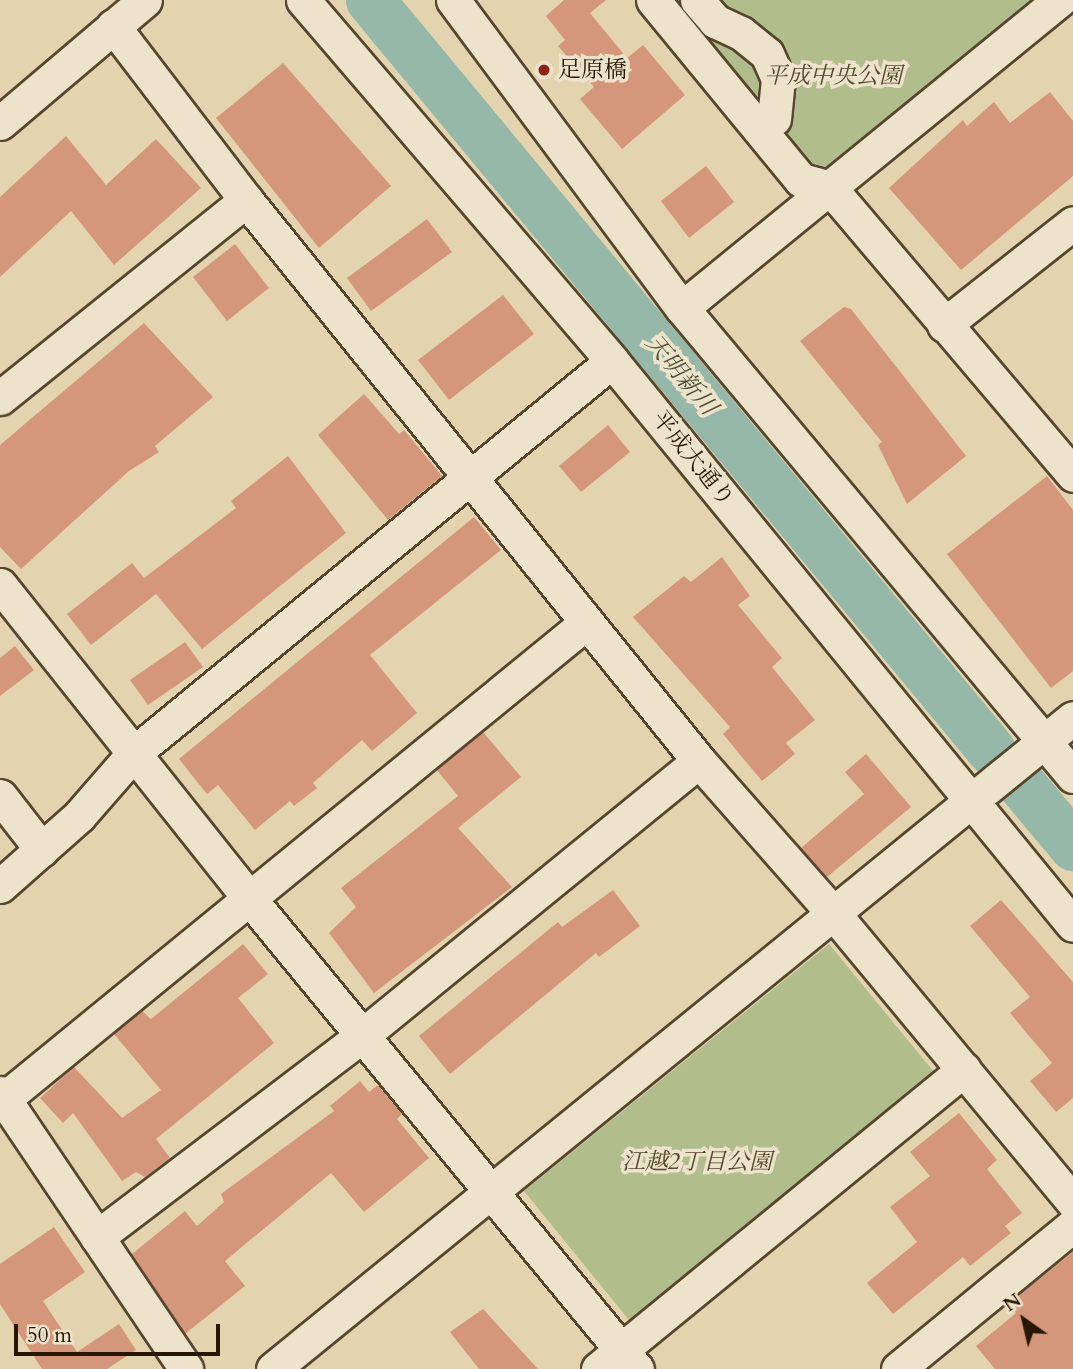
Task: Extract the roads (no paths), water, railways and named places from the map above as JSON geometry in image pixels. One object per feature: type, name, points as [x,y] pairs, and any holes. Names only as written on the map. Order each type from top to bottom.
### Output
[{"type":"street","points":[[0,123],[145,0]]},
{"type":"street","name":"平成大通り","points":[[303,0],[979,794],[1073,925]]},
{"type":"street","points":[[453,0],[682,307],[1038,747],[1073,776]]},
{"type":"street","points":[[653,0],[801,180],[830,188],[944,325],[1070,465]]},
{"type":"street","points":[[677,0],[822,177],[850,159]]},
{"type":"street","points":[[697,0],[715,21],[741,33],[767,54],[779,79],[774,119]]},
{"type":"street","points":[[682,307],[1060,0]]},
{"type":"street","points":[[113,26],[246,200],[699,761],[834,914],[1073,1202]]},
{"type":"street","points":[[0,398],[246,200]]},
{"type":"street","points":[[944,325],[1073,223]]},
{"type":"street","points":[[0,886],[41,850],[134,753],[471,480],[612,361]]},
{"type":"street","points":[[0,585],[249,898],[494,1191],[619,1363],[964,1069]]},
{"type":"street","points":[[186,1369],[2,1096],[587,622]]},
{"type":"street","points":[[273,1369],[1073,718]]},
{"type":"street","points":[[97,1237],[365,1034],[699,761]]},
{"type":"street","points":[[0,796],[41,850]]},
{"type":"street","points":[[898,1369],[1073,1225]]},
{"type":"waterway","name":"天明新川","points":[[370,0],[991,750]]},
{"type":"waterway","name":"天明新川","points":[[1022,785],[1073,846]]},
{"type":"place","name":"足原橋","points":[[544,70]]},
{"type":"park label","name":"平成中央公園","points":[[833,76]]},
{"type":"park label","name":"江越2丁目公園","points":[[697,1162]]}]
